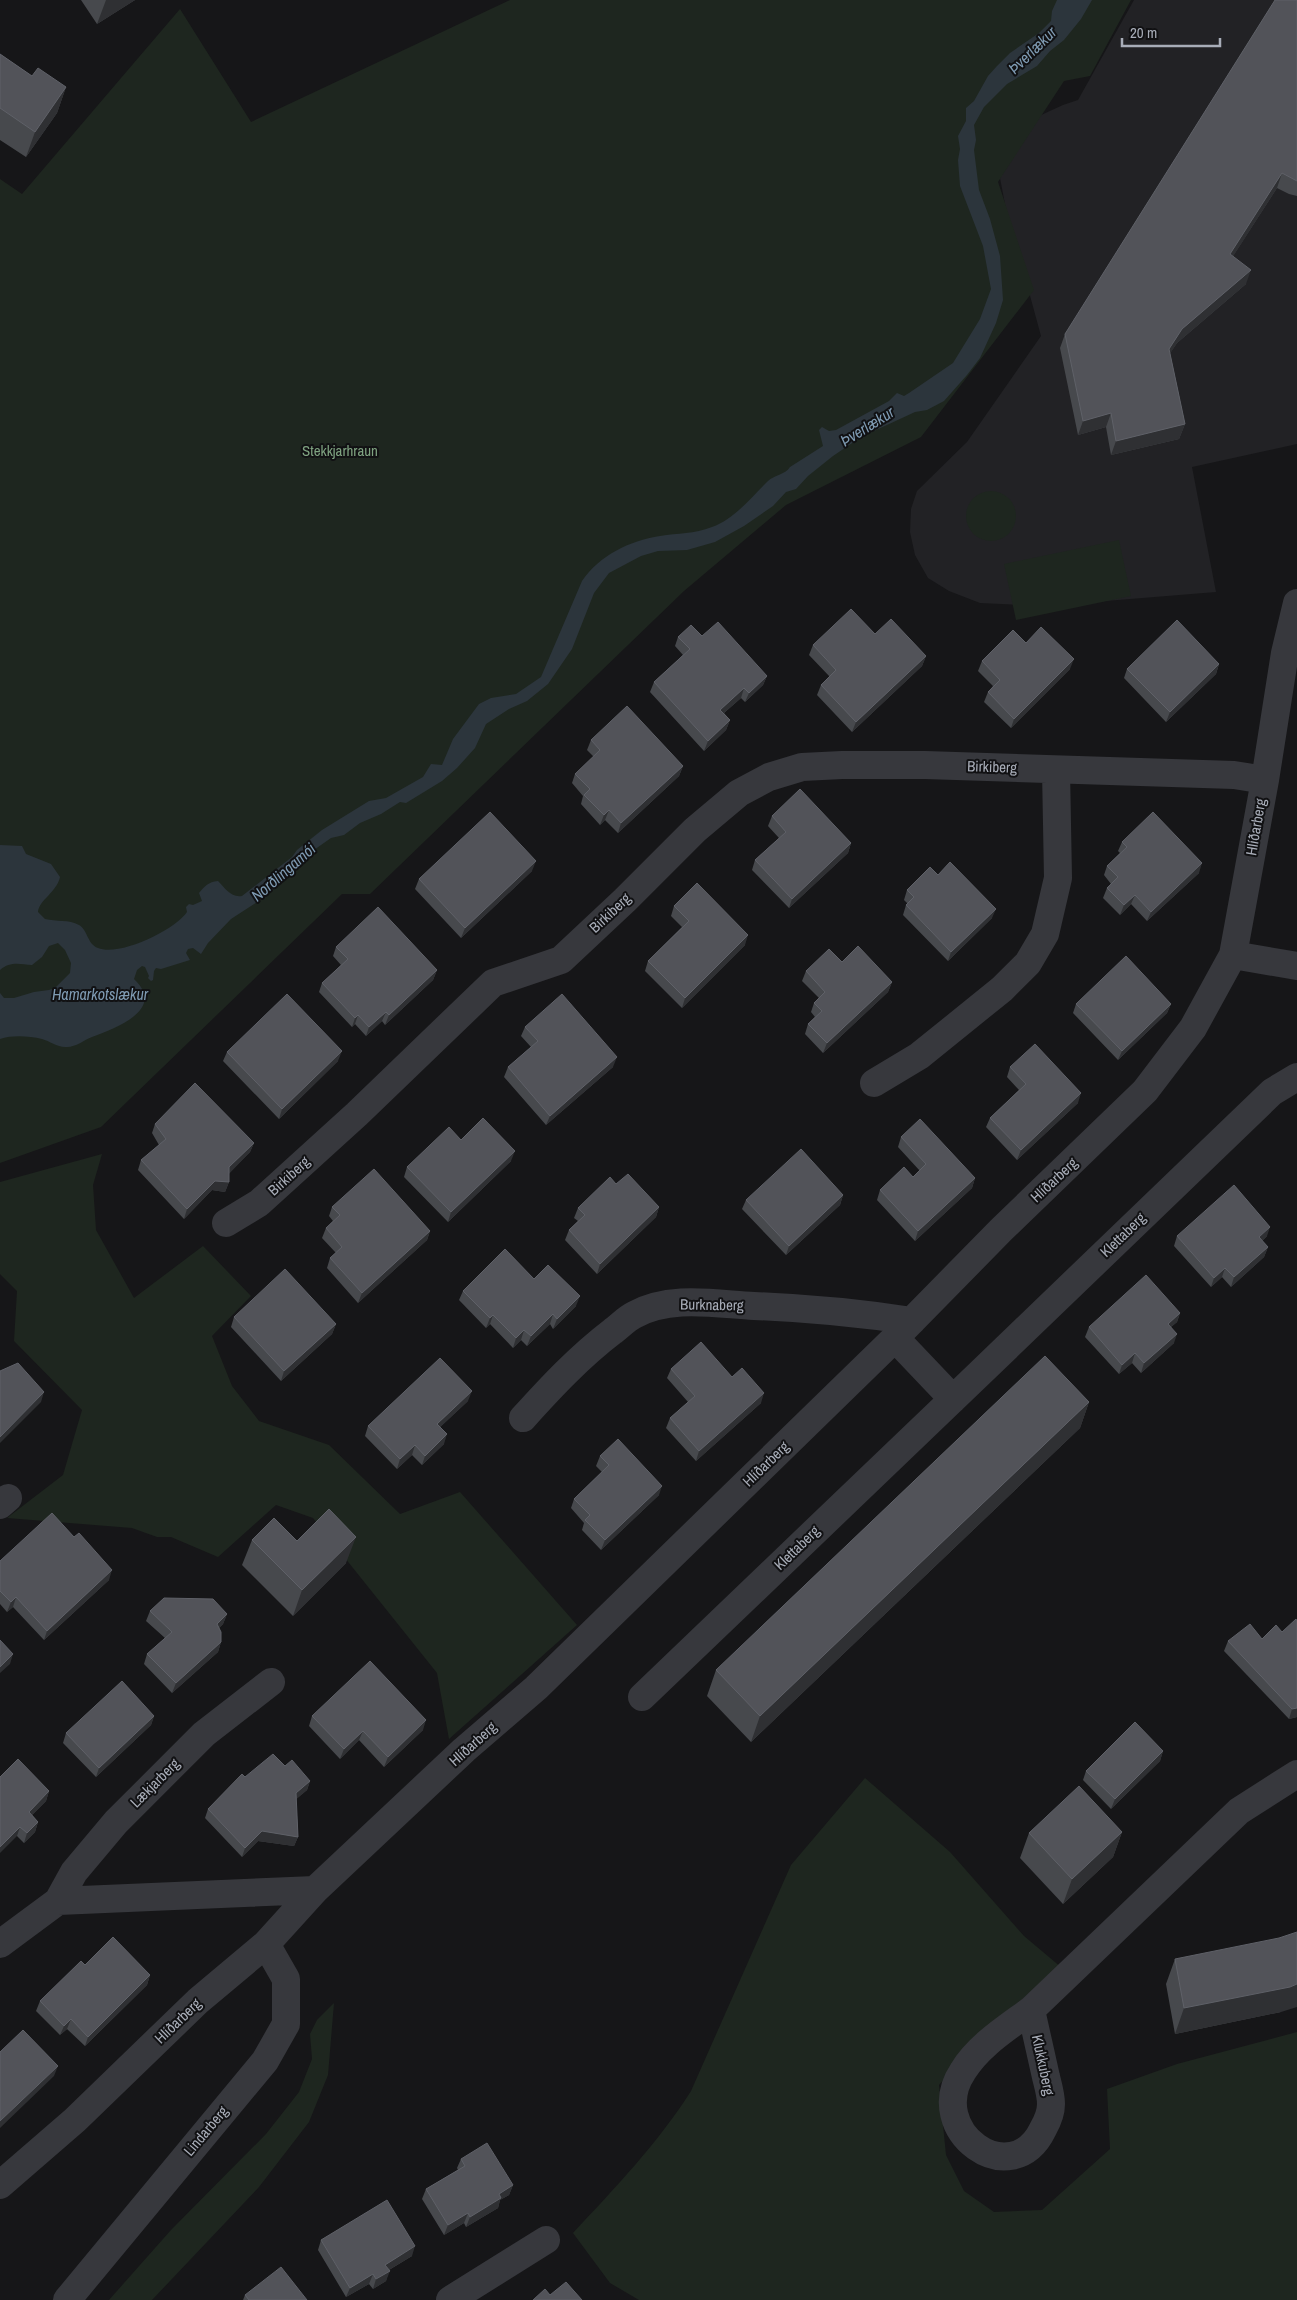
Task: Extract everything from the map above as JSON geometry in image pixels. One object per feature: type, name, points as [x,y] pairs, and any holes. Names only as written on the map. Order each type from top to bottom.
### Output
[{"type":"street","name":"Hlíðarberg","points":[[0,2185],[75,2120],[198,2001],[266,1944],[315,1890],[464,1750],[536,1688],[904,1330],[1001,1230],[1146,1091],[1193,1028],[1233,955],[1265,780],[1285,653],[1297,603]]},
{"type":"street","name":"Birkiberg","points":[[226,1223],[259,1204],[357,1114],[493,983],[561,960],[695,830],[739,793],[769,778],[802,767],[925,765],[1234,775],[1265,780]]},
{"type":"street","points":[[874,1083],[919,1056],[1002,988],[1028,963],[1045,934],[1058,878],[1056,770]]},
{"type":"street","points":[[1233,955],[1297,966]]},
{"type":"street","name":"Klettaberg","points":[[642,1697],[1272,1092],[1297,1077]]},
{"type":"street","name":"Burknaberg","points":[[523,1418],[567,1370],[605,1337],[634,1315],[658,1306],[690,1302],[858,1312],[904,1330]]},
{"type":"street","points":[[904,1330],[953,1399]]},
{"type":"street","name":"Lækjarberg","points":[[0,1944],[58,1901],[74,1872],[116,1822],[204,1734],[271,1682]]},
{"type":"street","name":"Klukkuberg","points":[[1031,2010],[1051,2104],[1039,2139],[1024,2152],[998,2157],[980,2150],[966,2138],[953,2115],[953,2092],[962,2071],[992,2039],[1031,2010],[1239,1811],[1297,1774]]},
{"type":"street","points":[[58,1901],[315,1890]]},
{"type":"street","name":"Lindarberg","points":[[67,2300],[265,2061],[286,2024],[286,1978],[266,1944]]},
{"type":"street","points":[[450,2300],[546,2240]]},
{"type":"shaded area","points":[[1134,0],[1297,0],[1297,444],[1192,467],[1216,592],[1044,606],[980,603],[949,591],[928,578],[915,555],[910,532],[911,509],[917,491],[967,442],[1041,336],[1005,204],[1000,178],[1039,116],[1078,100]]},
{"type":"green space","name":"Stekkjarhraun","points":[[510,0],[1131,0],[1090,76],[1064,81],[998,182],[1034,290],[921,437],[786,505],[684,591],[370,894],[342,894],[101,1127],[0,1163],[0,179],[22,194],[180,9],[251,122]]},
{"type":"green space","points":[[986,491],[996,491],[1009,498],[1016,511],[1016,521],[1009,534],[996,541],[986,541],[977,537],[970,530],[966,521],[966,511],[970,502],[977,495]]},
{"type":"green space","points":[[1119,540],[1131,596],[1016,620],[1004,564]]},
{"type":"green space","points":[[102,1154],[93,1185],[96,1230],[134,1298],[203,1246],[251,1296],[212,1336],[232,1386],[259,1421],[329,1445],[400,1514],[460,1492],[577,1625],[449,1739],[437,1673],[313,1518],[276,1505],[218,1557],[171,1537],[157,1537],[132,1528],[7,1518],[63,1475],[82,1410],[14,1341],[17,1291],[0,1274],[0,1182]]},
{"type":"green space","points":[[865,1778],[950,1852],[1024,1936],[1062,1968],[987,2027],[939,2085],[946,2155],[964,2191],[994,2212],[1042,2210],[1110,2149],[1107,2089],[1177,2064],[1297,2032],[1297,2300],[639,2300],[610,2283],[573,2233],[665,2129],[691,2091],[791,1865]]},
{"type":"green space","points":[[334,2003],[328,2075],[309,2122],[259,2187],[152,2300],[109,2300],[171,2230],[266,2134],[299,2092],[312,2059],[310,2034],[317,2020]]},
{"type":"water","name":"Hamarkotslækur","points":[[1057,0],[1092,0],[1081,19],[1064,40],[1050,51],[1037,66],[1007,84],[984,107],[974,125],[976,140],[974,150],[979,190],[990,219],[1000,256],[1003,300],[996,323],[980,358],[944,401],[861,437],[808,476],[796,489],[786,492],[773,506],[744,526],[715,542],[687,550],[658,551],[641,556],[609,573],[594,593],[572,649],[548,684],[527,701],[509,709],[486,724],[475,748],[442,781],[406,803],[400,802],[381,814],[360,823],[344,835],[331,838],[311,852],[279,884],[257,902],[231,919],[208,943],[201,954],[193,948],[188,949],[186,953],[190,960],[161,969],[156,968],[153,980],[151,981],[148,978],[145,967],[142,966],[137,970],[134,979],[143,990],[145,1000],[141,1009],[124,1023],[70,1047],[60,1046],[32,1037],[15,1036],[0,1039],[0,993],[4,998],[14,998],[55,988],[70,973],[71,963],[65,950],[58,943],[49,946],[42,957],[32,965],[11,964],[0,970],[0,845],[22,846],[26,854],[51,864],[60,877],[55,887],[41,904],[38,912],[45,919],[71,922],[79,925],[94,946],[107,950],[132,945],[159,934],[181,919],[187,912],[186,907],[189,904],[193,905],[202,901],[199,893],[209,883],[218,881],[231,894],[242,896],[292,857],[297,850],[322,830],[369,801],[386,798],[423,777],[431,764],[442,765],[453,739],[479,704],[491,698],[516,694],[541,677],[582,581],[606,557],[637,541],[699,531],[728,519],[770,479],[785,472],[823,446],[819,430],[822,427],[829,431],[836,430],[889,401],[897,393],[904,396],[953,363],[980,319],[991,289],[983,246],[960,186],[958,136],[966,121],[966,108],[974,101],[988,76],[997,66],[1010,53],[1039,33],[1051,21],[1052,11]]},
{"type":"building","points":[[1275,0],[1297,0],[1297,181],[1282,173],[1230,254],[1251,270],[1182,329],[1169,349],[1185,424],[1116,441],[1111,413],[1083,421],[1065,334]]},
{"type":"building","points":[[0,54],[32,76],[38,68],[66,87],[35,132],[0,108]]},
{"type":"building","points":[[851,609],[875,634],[891,619],[926,656],[856,722],[821,685],[836,670],[813,645]]},
{"type":"building","points":[[1177,620],[1219,664],[1170,712],[1127,669]]},
{"type":"building","points":[[718,622],[767,676],[749,693],[744,688],[720,710],[730,720],[708,741],[654,682],[690,649],[678,637],[691,625],[702,636]]},
{"type":"building","points":[[1041,627],[1074,659],[1014,719],[988,692],[1000,680],[982,661],[1013,630],[1026,643]]},
{"type":"building","points":[[627,706],[683,766],[621,823],[609,810],[604,815],[584,795],[590,789],[575,774],[600,750],[591,740]]},
{"type":"building","points":[[800,789],[851,843],[792,899],[755,860],[786,832],[772,816]]},
{"type":"building","points":[[490,812],[536,861],[465,928],[419,879]]},
{"type":"building","points":[[1153,812],[1202,863],[1151,912],[1135,895],[1124,905],[1107,888],[1118,877],[1107,866],[1127,847],[1122,842]]},
{"type":"building","points":[[950,862],[996,909],[951,952],[906,905],[914,897],[907,890],[930,867],[938,875]]},
{"type":"building","points":[[697,883],[748,935],[685,998],[648,961],[689,921],[674,906]]},
{"type":"building","points":[[378,907],[437,970],[389,1015],[386,1012],[369,1027],[358,1015],[355,1018],[322,983],[348,959],[336,947]]},
{"type":"building","points":[[858,946],[892,982],[827,1043],[808,1024],[822,1011],[814,1003],[825,992],[806,971],[829,949],[842,962]]},
{"type":"building","points":[[1126,956],[1171,1004],[1122,1051],[1076,1004]]},
{"type":"building","points":[[287,994],[342,1051],[282,1109],[227,1052]]},
{"type":"building","points":[[562,994],[617,1057],[550,1116],[508,1067],[538,1041],[525,1027]]},
{"type":"building","points":[[1035,1044],[1081,1093],[1021,1150],[990,1118],[1026,1084],[1010,1067]]},
{"type":"building","points":[[195,1083],[254,1143],[229,1167],[229,1182],[215,1181],[187,1209],[141,1160],[166,1139],[155,1124]]},
{"type":"building","points":[[483,1118],[515,1151],[451,1212],[407,1167],[449,1127],[461,1140]]},
{"type":"building","points":[[920,1119],[975,1178],[918,1231],[880,1190],[904,1167],[913,1177],[926,1164],[901,1137]]},
{"type":"building","points":[[801,1149],[843,1195],[789,1246],[746,1200]]},
{"type":"building","points":[[374,1169],[430,1231],[362,1293],[330,1258],[342,1247],[326,1228],[340,1215],[332,1207]]},
{"type":"building","points":[[628,1174],[659,1207],[600,1264],[569,1230],[585,1215],[578,1208],[610,1177],[616,1184]]},
{"type":"building","points":[[1234,1185],[1270,1227],[1259,1237],[1268,1247],[1234,1277],[1225,1268],[1214,1278],[1177,1236]]},
{"type":"building","points":[[505,1249],[534,1279],[548,1265],[580,1296],[557,1319],[553,1314],[531,1336],[524,1330],[516,1338],[493,1315],[490,1318],[463,1291]]},
{"type":"building","points":[[285,1269],[336,1324],[284,1371],[234,1317]]},
{"type":"building","points":[[1146,1275],[1180,1313],[1168,1324],[1177,1334],[1144,1363],[1135,1353],[1122,1365],[1089,1327]]},
{"type":"building","points":[[701,1342],[732,1377],[742,1368],[764,1393],[699,1451],[670,1418],[695,1396],[671,1369]]},
{"type":"building","points":[[1045,1356],[1089,1402],[760,1716],[716,1670]]},
{"type":"building","points":[[440,1358],[472,1391],[437,1424],[447,1434],[425,1456],[415,1445],[400,1459],[368,1426]]},
{"type":"building","points":[[18,1363],[44,1392],[0,1437],[0,1371]]},
{"type":"building","points":[[618,1439],[662,1486],[605,1540],[585,1520],[590,1515],[574,1499],[609,1465],[600,1456]]},
{"type":"building","points":[[329,1509],[356,1537],[302,1590],[252,1540],[274,1518],[297,1541]]},
{"type":"building","points":[[52,1513],[74,1537],[79,1533],[112,1570],[47,1631],[16,1597],[11,1602],[0,1591],[0,1561]]},
{"type":"building","points":[[164,1598],[213,1599],[227,1614],[217,1624],[221,1632],[221,1642],[176,1683],[147,1654],[172,1632],[150,1611]]},
{"type":"building","points":[[1296,1619],[1297,1708],[1292,1709],[1228,1641],[1250,1624],[1262,1639],[1276,1625],[1282,1632]]},
{"type":"building","points":[[0,1640],[13,1654],[0,1667]]},
{"type":"building","points":[[370,1661],[426,1720],[388,1757],[363,1731],[344,1749],[312,1716]]},
{"type":"building","points":[[122,1681],[154,1716],[99,1768],[66,1733]]},
{"type":"building","points":[[1135,1722],[1163,1751],[1115,1799],[1086,1771]]},
{"type":"building","points":[[273,1754],[285,1766],[292,1760],[310,1781],[296,1793],[298,1837],[262,1831],[245,1848],[208,1809],[242,1774],[245,1777]]},
{"type":"building","points":[[18,1759],[49,1791],[29,1812],[38,1822],[27,1833],[20,1827],[0,1847],[0,1777]]},
{"type":"building","points":[[1079,1786],[1122,1832],[1072,1879],[1029,1833]]},
{"type":"building","points":[[1297,1932],[1297,1984],[1184,2008],[1175,1959],[1279,1938]]},
{"type":"building","points":[[113,1937],[150,1975],[88,2037],[71,2019],[64,2026],[40,2001],[81,1961],[85,1965]]},
{"type":"building","points":[[23,2030],[58,2066],[0,2121],[0,2052]]},
{"type":"building","points":[[487,2143],[513,2185],[499,2194],[501,2198],[470,2217],[468,2213],[448,2225],[426,2189],[465,2166],[461,2159]]},
{"type":"building","points":[[387,2200],[415,2246],[385,2265],[390,2271],[376,2279],[373,2274],[350,2288],[321,2240]]},
{"type":"building","points":[[281,2267],[307,2300],[249,2300],[245,2295]]},
{"type":"building","points":[[566,2282],[582,2300],[533,2300],[545,2289],[550,2295]]},
{"type":"water label","name":"Þverlækur","points":[[1032,50]]},
{"type":"water label","name":"Þverlækur","points":[[867,426]]},
{"type":"water label","name":"Norðlingamói","points":[[283,872]]}]
